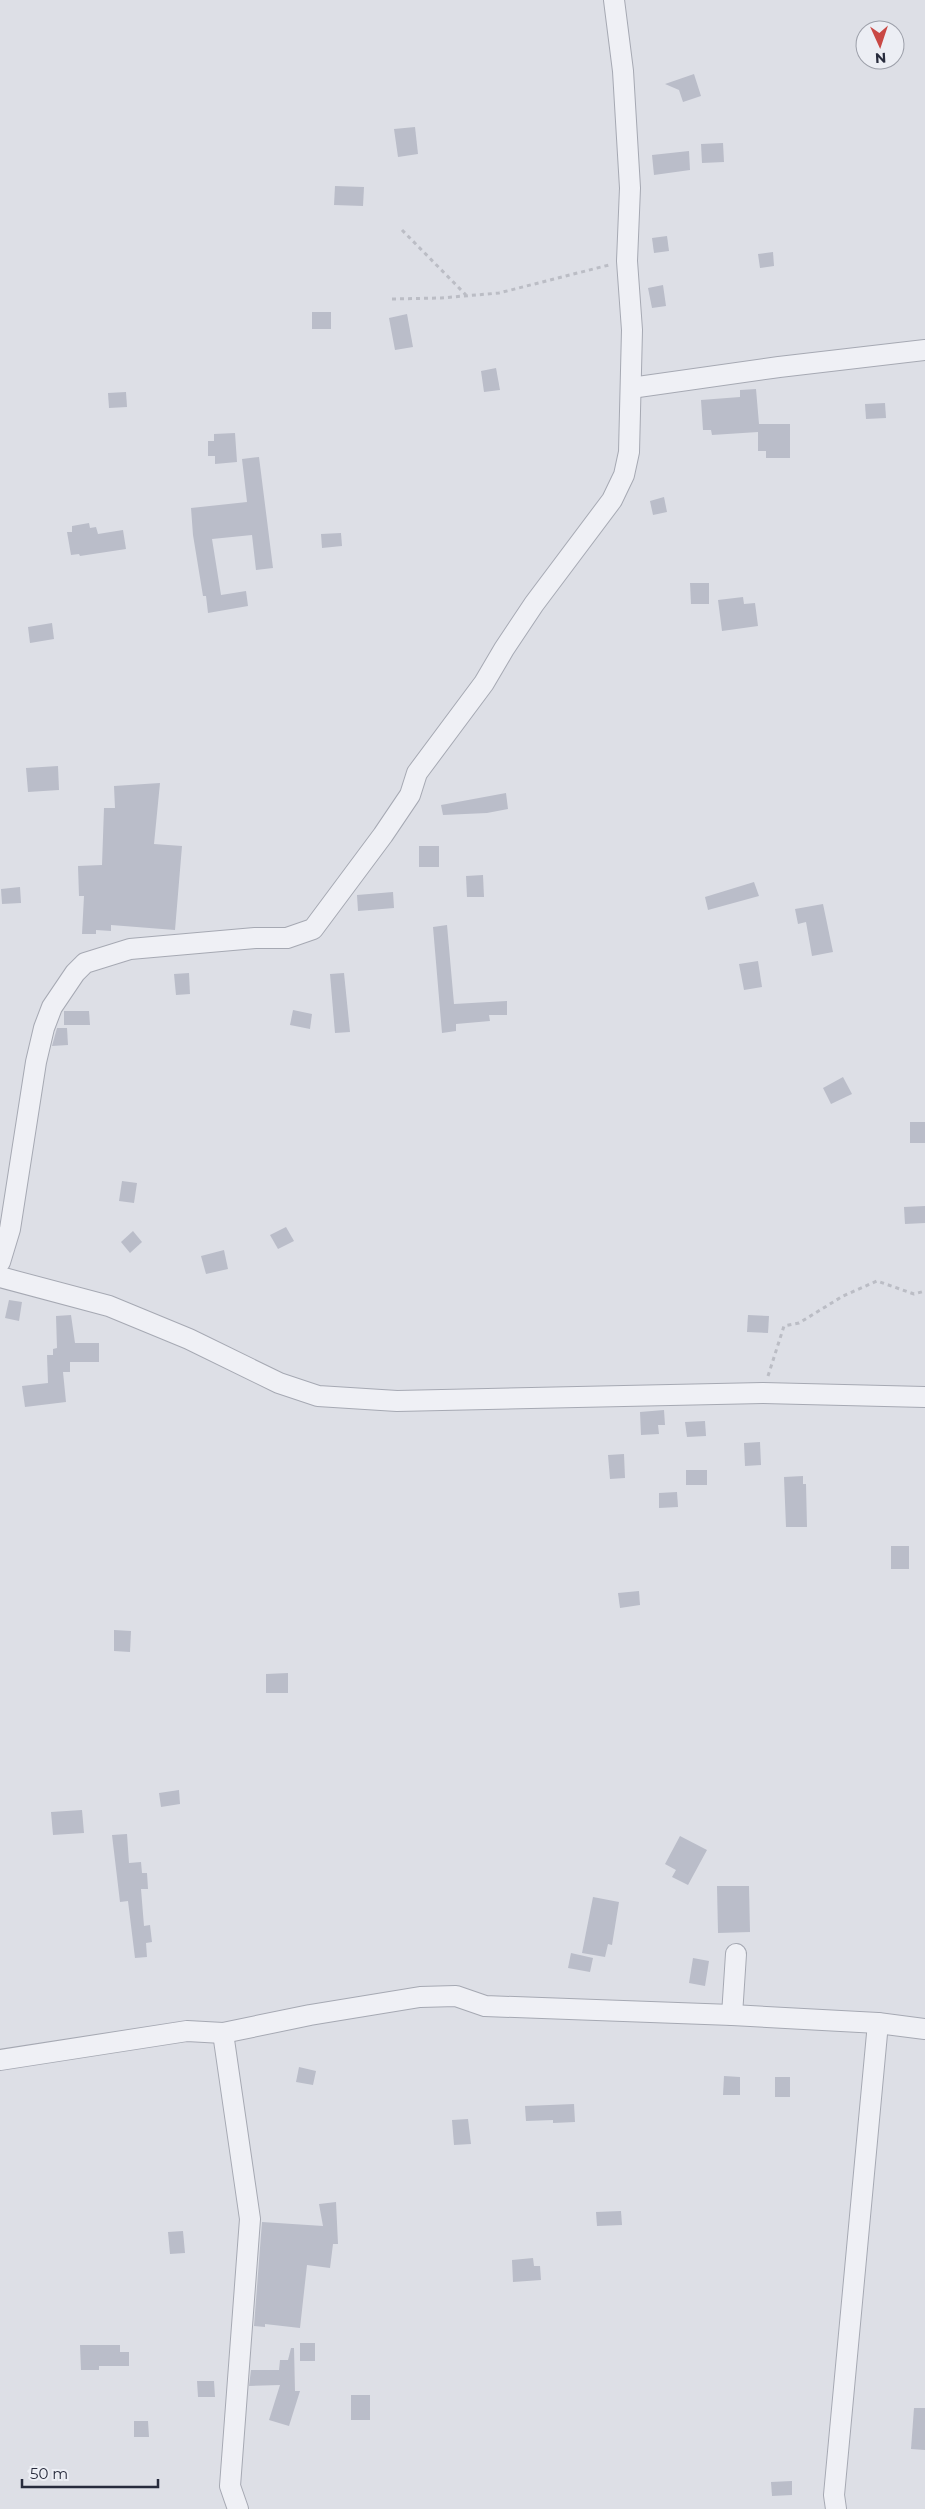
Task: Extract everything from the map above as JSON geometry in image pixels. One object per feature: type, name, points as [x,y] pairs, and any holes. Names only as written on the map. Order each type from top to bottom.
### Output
[{"type":"street","points":[[0,1262],[10,1229],[38,1054],[49,1014],[64,987],[85,964],[112,953],[130,949],[211,942],[287,938],[313,930],[383,836],[410,795],[417,773],[484,683],[534,604],[612,500],[624,475],[629,452],[632,330],[627,261],[630,188],[623,71],[614,0]]},
{"type":"street","points":[[631,388],[779,367],[925,350]]},
{"type":"street","points":[[0,1277],[109,1306],[189,1339],[278,1383],[318,1396],[397,1401],[763,1393],[925,1397]]},
{"type":"street","points":[[732,2015],[736,1954]]},
{"type":"street","points":[[0,2060],[187,2031],[223,2033],[310,2015],[420,1997],[456,1996],[485,2006],[732,2015],[878,2023],[925,2029]]},
{"type":"street","points":[[836,2509],[834,2495],[878,2023]]},
{"type":"street","points":[[223,2033],[250,2219],[230,2486],[238,2509]]},
{"type":"path","points":[[402,230],[466,296]]},
{"type":"path","points":[[392,299],[466,296],[499,292],[627,261]]},
{"type":"path","points":[[763,1393],[784,1326],[798,1323],[843,1296],[877,1281],[914,1294],[925,1291]]},
{"type":"building","points":[[694,74],[701,96],[683,102],[679,90],[665,84]]},
{"type":"building","points":[[415,127],[418,154],[398,157],[394,129]]},
{"type":"building","points":[[723,143],[724,162],[702,163],[701,144]]},
{"type":"building","points":[[689,151],[690,170],[654,175],[652,155]]},
{"type":"building","points":[[335,186],[364,187],[363,206],[334,205]]},
{"type":"building","points":[[667,236],[669,251],[654,253],[652,238]]},
{"type":"building","points":[[773,252],[774,266],[760,268],[758,254]]},
{"type":"building","points":[[663,285],[666,306],[652,308],[648,288]]},
{"type":"building","points":[[312,312],[331,312],[331,329],[312,329]]},
{"type":"building","points":[[407,314],[413,347],[395,350],[389,318]]},
{"type":"building","points":[[496,368],[500,390],[484,392],[481,371]]},
{"type":"building","points":[[756,389],[759,424],[790,424],[790,458],[766,458],[766,451],[758,451],[758,432],[712,435],[711,430],[703,430],[701,400],[740,397],[740,390]]},
{"type":"building","points":[[126,392],[127,407],[109,408],[108,393]]},
{"type":"building","points":[[885,403],[886,418],[866,419],[865,404]]},
{"type":"building","points":[[235,433],[237,462],[215,464],[215,456],[208,456],[208,441],[214,441],[214,434]]},
{"type":"building","points":[[259,457],[273,568],[256,570],[252,535],[212,539],[221,595],[246,591],[248,606],[208,613],[206,596],[203,596],[193,535],[191,508],[247,502],[242,459]]},
{"type":"building","points":[[664,497],[667,512],[653,515],[650,501]]},
{"type":"building","points":[[89,523],[90,528],[96,527],[98,534],[123,530],[126,549],[80,556],[79,554],[71,555],[67,532],[72,532],[72,526]]},
{"type":"building","points":[[341,533],[342,546],[322,548],[321,534]]},
{"type":"building","points":[[690,583],[709,583],[709,604],[691,604]]},
{"type":"building","points":[[743,597],[744,604],[755,603],[758,626],[722,631],[718,600]]},
{"type":"building","points":[[52,623],[54,639],[30,643],[28,627]]},
{"type":"building","points":[[58,766],[59,790],[28,792],[26,768]]},
{"type":"building","points":[[160,783],[154,844],[182,846],[175,930],[111,925],[111,931],[96,930],[96,934],[82,934],[84,896],[79,896],[78,866],[102,865],[104,808],[115,808],[114,786]]},
{"type":"building","points":[[506,793],[508,809],[487,813],[443,815],[441,805]]},
{"type":"building","points":[[419,846],[439,846],[439,867],[419,867]]},
{"type":"building","points":[[483,875],[484,897],[467,897],[466,876]]},
{"type":"building","points":[[754,882],[759,896],[708,910],[705,897]]},
{"type":"building","points":[[20,887],[21,903],[2,904],[1,889]]},
{"type":"building","points":[[393,892],[394,908],[358,911],[357,895]]},
{"type":"building","points":[[823,904],[833,952],[812,956],[806,922],[798,924],[795,909]]},
{"type":"building","points":[[447,925],[454,1004],[507,1001],[507,1015],[489,1015],[490,1021],[456,1024],[456,1031],[442,1033],[433,927]]},
{"type":"building","points":[[758,961],[762,987],[744,990],[739,964]]},
{"type":"building","points":[[189,973],[190,994],[176,995],[174,974]]},
{"type":"building","points":[[344,973],[350,1032],[335,1033],[330,974]]},
{"type":"building","points":[[293,1010],[312,1014],[310,1029],[290,1025]]},
{"type":"building","points":[[64,1011],[89,1011],[90,1025],[64,1025]]},
{"type":"building","points":[[57,1028],[67,1028],[68,1045],[52,1046]]},
{"type":"building","points":[[843,1077],[852,1094],[831,1104],[823,1088]]},
{"type":"building","points":[[910,1122],[925,1122],[925,1143],[910,1143]]},
{"type":"building","points":[[122,1181],[137,1183],[134,1203],[119,1201]]},
{"type":"building","points":[[925,1206],[925,1223],[905,1224],[904,1207]]},
{"type":"building","points":[[286,1227],[294,1241],[278,1249],[270,1235]]},
{"type":"building","points":[[133,1231],[142,1242],[130,1253],[121,1242]]},
{"type":"building","points":[[224,1250],[228,1269],[206,1274],[201,1256]]},
{"type":"building","points":[[9,1300],[22,1302],[19,1321],[5,1318]]},
{"type":"building","points":[[71,1315],[75,1343],[99,1343],[99,1362],[70,1362],[70,1372],[63,1372],[66,1402],[25,1407],[22,1386],[48,1383],[47,1355],[53,1355],[53,1349],[57,1348],[56,1316]]},
{"type":"building","points":[[748,1315],[769,1316],[768,1333],[747,1332]]},
{"type":"building","points":[[664,1410],[665,1425],[658,1425],[659,1434],[641,1435],[640,1412]]},
{"type":"building","points":[[705,1421],[706,1436],[687,1437],[685,1422]]},
{"type":"building","points":[[760,1442],[761,1465],[745,1466],[744,1443]]},
{"type":"building","points":[[624,1454],[625,1478],[610,1479],[608,1455]]},
{"type":"building","points":[[686,1470],[707,1470],[707,1485],[686,1485]]},
{"type":"building","points":[[803,1476],[803,1484],[806,1484],[807,1527],[786,1527],[784,1477]]},
{"type":"building","points":[[677,1492],[678,1507],[659,1508],[659,1493]]},
{"type":"building","points":[[891,1546],[909,1546],[909,1569],[891,1569]]},
{"type":"building","points":[[639,1591],[640,1605],[620,1608],[618,1593]]},
{"type":"building","points":[[114,1630],[131,1631],[130,1652],[114,1651]]},
{"type":"building","points":[[288,1673],[288,1693],[266,1693],[266,1674]]},
{"type":"building","points":[[179,1790],[180,1804],[161,1807],[159,1793]]},
{"type":"building","points":[[82,1810],[84,1833],[53,1835],[51,1812]]},
{"type":"building","points":[[127,1834],[129,1863],[141,1862],[142,1873],[147,1873],[148,1889],[141,1889],[144,1926],[150,1925],[152,1942],[146,1943],[147,1957],[135,1958],[128,1901],[120,1902],[112,1835]]},
{"type":"building","points":[[680,1836],[707,1850],[688,1885],[672,1877],[676,1870],[665,1864]]},
{"type":"building","points":[[717,1886],[749,1886],[750,1932],[718,1933]]},
{"type":"building","points":[[593,1897],[619,1902],[612,1945],[608,1944],[605,1957],[582,1953]]},
{"type":"building","points":[[571,1953],[593,1958],[590,1972],[568,1968]]},
{"type":"building","points":[[693,1958],[709,1961],[705,1986],[689,1983]]},
{"type":"building","points":[[299,2067],[316,2071],[313,2085],[296,2082]]},
{"type":"building","points":[[724,2076],[740,2077],[740,2095],[723,2095]]},
{"type":"building","points":[[775,2077],[790,2077],[790,2097],[775,2097]]},
{"type":"building","points":[[574,2104],[575,2122],[553,2123],[553,2120],[526,2121],[525,2106]]},
{"type":"building","points":[[468,2119],[471,2144],[454,2145],[452,2120]]},
{"type":"building","points":[[336,2202],[338,2244],[333,2244],[330,2268],[307,2265],[300,2328],[265,2324],[265,2327],[254,2326],[262,2222],[323,2226],[319,2204]]},
{"type":"building","points":[[621,2211],[622,2225],[597,2226],[596,2212]]},
{"type":"building","points":[[183,2231],[185,2253],[170,2254],[168,2232]]},
{"type":"building","points":[[533,2258],[534,2266],[540,2266],[541,2280],[513,2282],[512,2260]]},
{"type":"building","points":[[300,2343],[315,2343],[315,2361],[300,2361]]},
{"type":"building","points":[[80,2345],[120,2345],[120,2352],[129,2352],[129,2366],[99,2366],[99,2370],[81,2370]]},
{"type":"building","points":[[291,2348],[294,2348],[295,2391],[300,2391],[289,2426],[269,2420],[280,2385],[249,2386],[251,2370],[279,2370],[280,2360],[288,2360]]},
{"type":"building","points":[[197,2381],[214,2381],[215,2397],[198,2397]]},
{"type":"building","points":[[351,2395],[370,2395],[370,2420],[351,2420]]},
{"type":"building","points":[[914,2408],[925,2408],[925,2450],[911,2449]]},
{"type":"building","points":[[134,2421],[148,2421],[149,2437],[134,2437]]},
{"type":"building","points":[[792,2481],[792,2495],[772,2496],[771,2482]]}]
